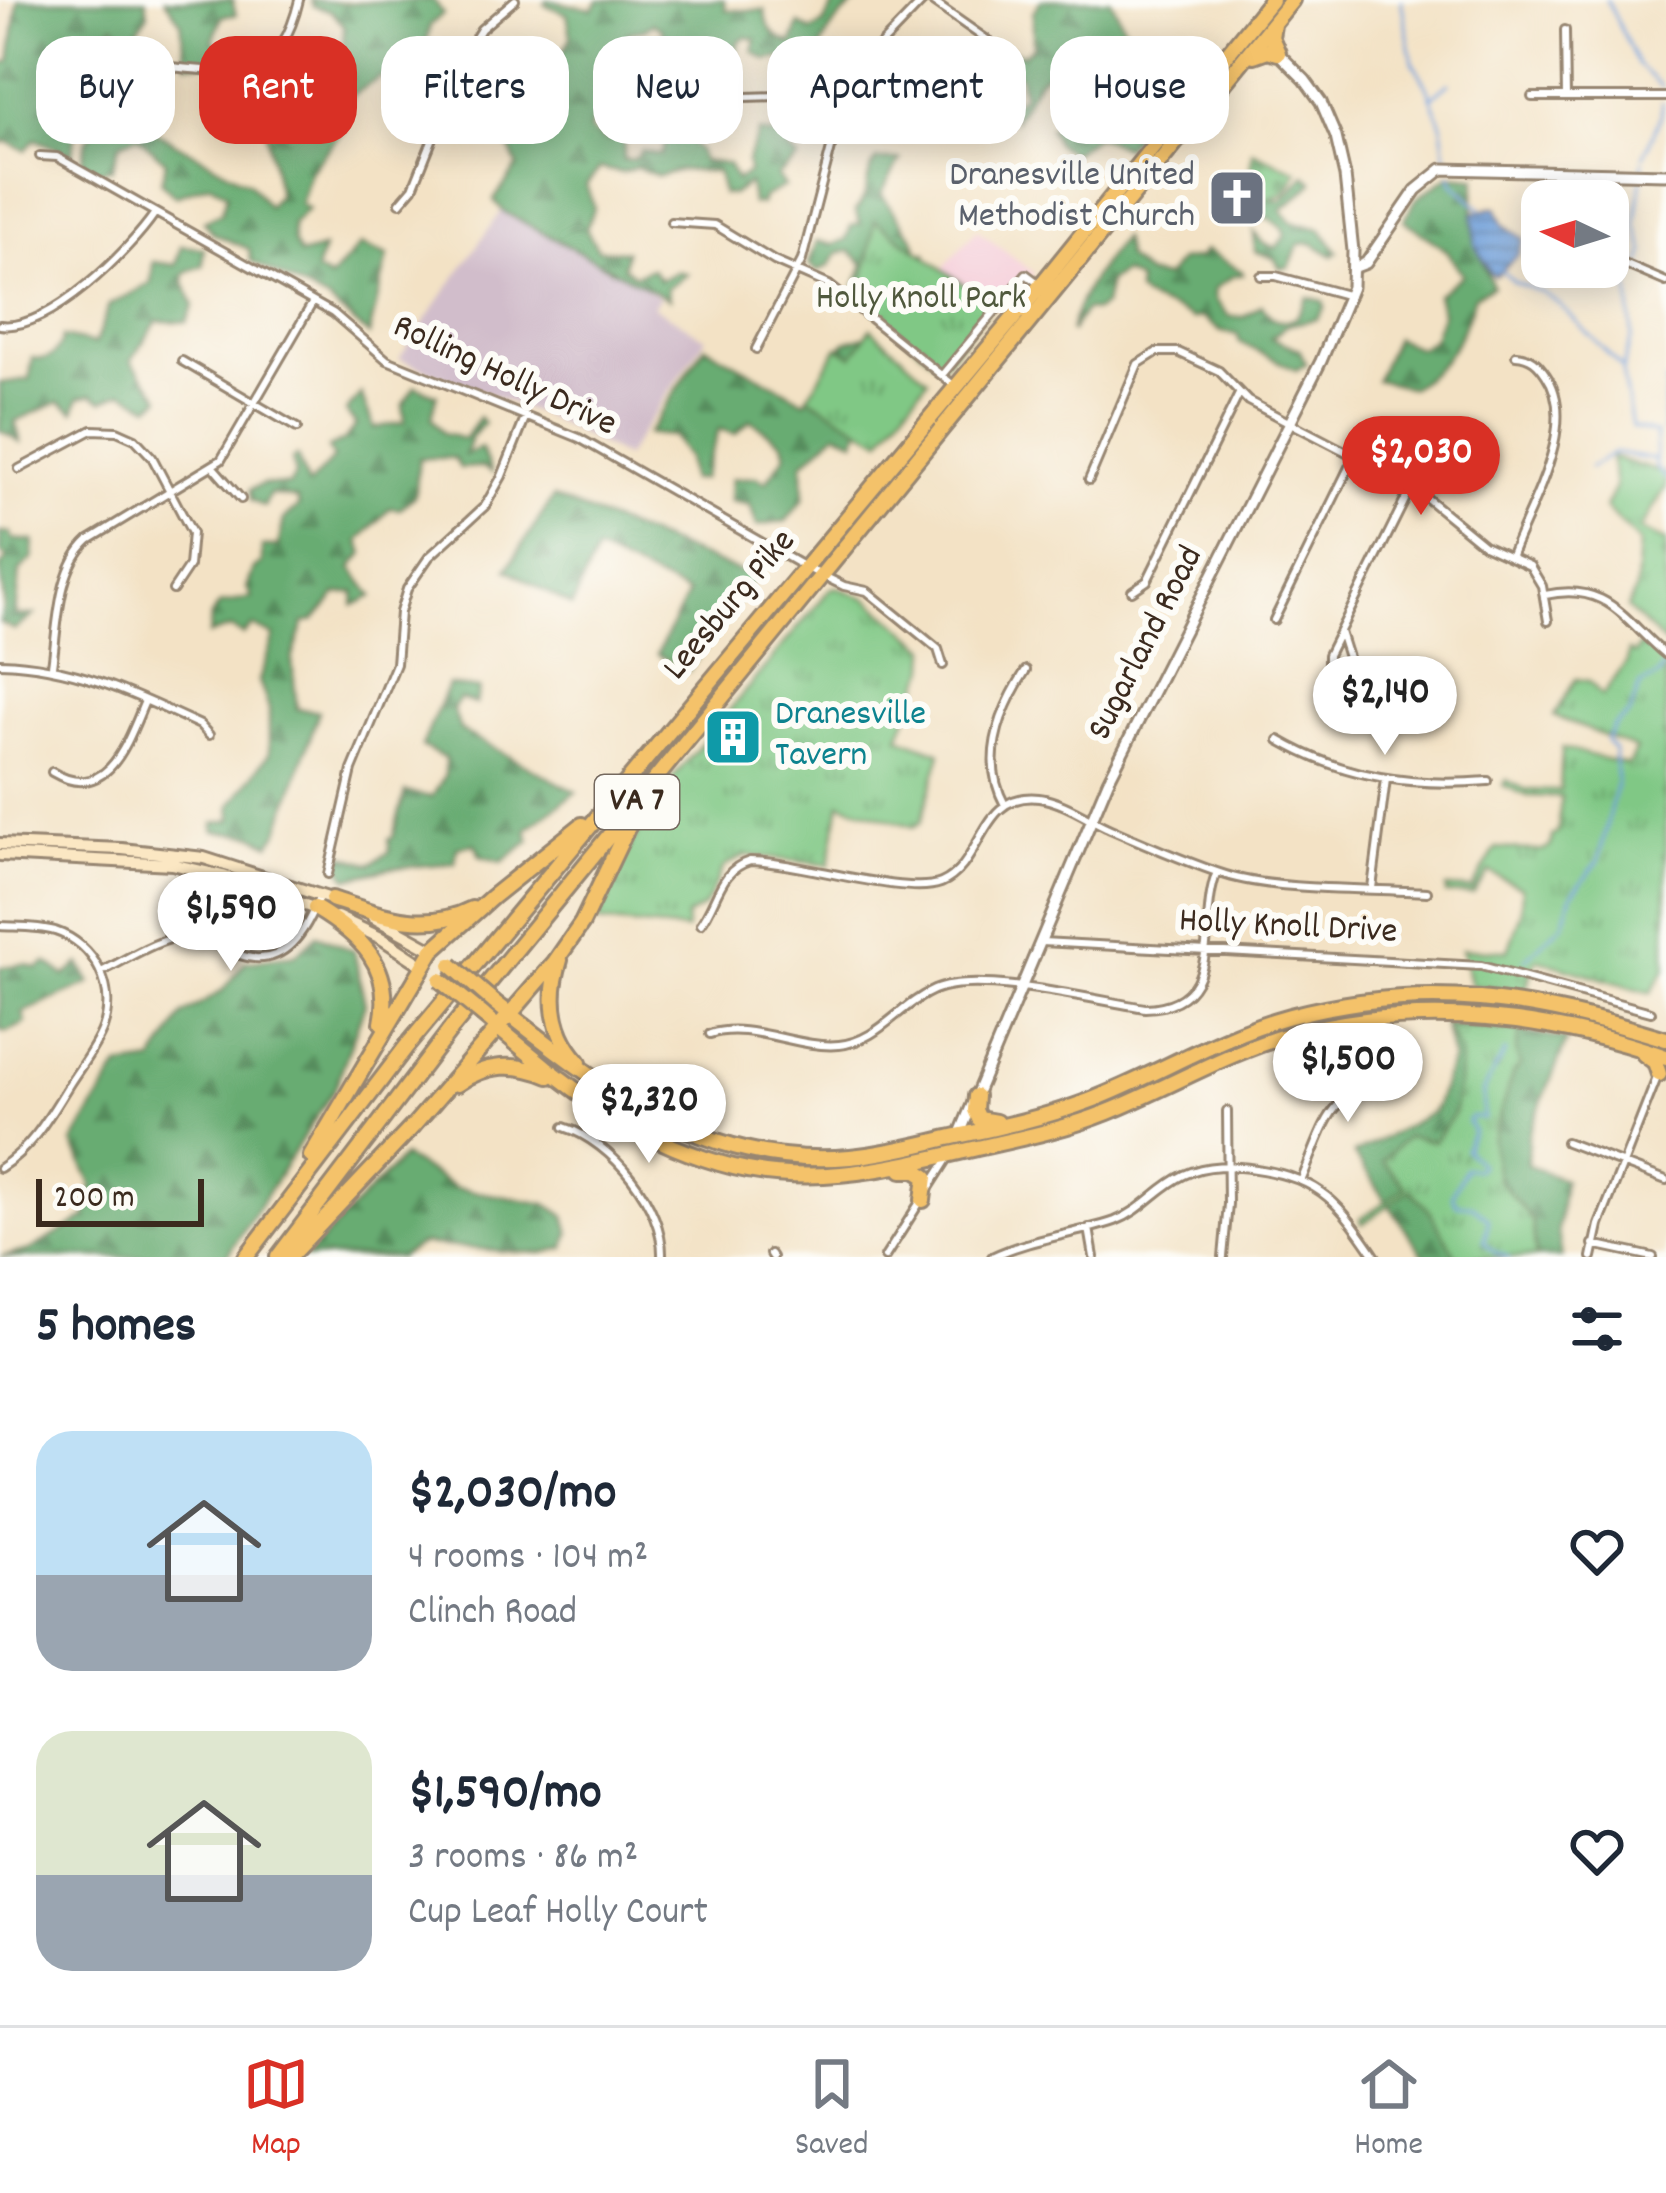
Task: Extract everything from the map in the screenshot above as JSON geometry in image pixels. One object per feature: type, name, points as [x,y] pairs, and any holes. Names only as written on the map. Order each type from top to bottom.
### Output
[{"type":"highway","name":"Leesburg Pike","points":[[245,1257],[363,1101],[803,566],[948,380],[1041,285],[1271,0]]},
{"type":"highway","name":"Leesburg Pike","points":[[278,1257],[451,1028],[1292,0]]},
{"type":"highway","points":[[1273,25],[1271,40],[1278,53]]},
{"type":"highway","points":[[1246,58],[1264,50],[1278,53]]},
{"type":"highway","points":[[289,1257],[414,1125],[566,947],[587,913],[621,836],[667,765]]},
{"type":"highway","points":[[245,1257],[315,1150],[433,950],[578,829],[623,783]]},
{"type":"highway","points":[[322,901],[417,922],[455,916],[492,897]]},
{"type":"highway","points":[[322,901],[354,933],[381,972],[385,1009],[372,1050]]},
{"type":"highway","points":[[566,947],[555,978],[556,1021],[567,1048],[599,1083]]},
{"type":"highway","points":[[433,950],[599,1083],[654,1117],[692,1134],[771,1155],[848,1158],[1025,1120],[1091,1100],[1243,1032],[1290,1016],[1371,1002],[1448,997],[1522,1002],[1666,1039]]},
{"type":"highway","points":[[422,965],[586,1100]]},
{"type":"highway","points":[[879,1172],[1088,1120],[1244,1050],[1344,1023],[1424,1015],[1487,1016],[1562,1027],[1666,1056]]},
{"type":"highway","points":[[1635,1047],[1655,1062],[1659,1074]]},
{"type":"highway","points":[[414,1125],[466,1077],[498,1066],[538,1072],[660,1142],[736,1168],[811,1177],[920,1171],[927,1181],[923,1199]]},
{"type":"highway","points":[[976,1096],[976,1115],[982,1121],[1025,1120]]},
{"type":"main road","points":[[0,844],[190,855],[235,865],[402,931],[433,950]]},
{"type":"main road","points":[[0,855],[187,867],[322,901],[422,965]]},
{"type":"street","points":[[175,69],[224,74],[254,66],[283,42],[299,0]]},
{"type":"street","points":[[400,203],[413,188],[467,50],[481,29],[515,0]]},
{"type":"street","points":[[890,36],[927,0],[981,36]]},
{"type":"street","points":[[1565,31],[1566,97]]},
{"type":"street","name":"Sugarland Road","points":[[886,1257],[950,1154],[1116,763],[1350,296],[1353,268],[1347,187],[1336,137],[1312,88],[1278,53]]},
{"type":"street","points":[[1532,97],[1666,97]]},
{"type":"street","points":[[756,349],[798,270],[832,144]]},
{"type":"street","name":"Rolling Holly Drive","points":[[40,156],[57,158],[314,302],[397,365],[602,449],[803,566],[875,597],[938,649],[943,665]]},
{"type":"street","points":[[1353,268],[1366,263],[1425,179],[1442,169],[1666,174]]},
{"type":"street","points":[[0,326],[18,326],[44,315],[126,251],[155,213]]},
{"type":"street","points":[[671,222],[715,225],[846,296],[968,397]]},
{"type":"street","points":[[1629,266],[1666,282]]},
{"type":"street","points":[[948,380],[1026,274],[1041,285]]},
{"type":"street","points":[[1261,276],[1350,296]]},
{"type":"street","points":[[52,666],[67,574],[77,551],[88,540],[214,467],[314,302]]},
{"type":"street","points":[[998,308],[1011,320]]},
{"type":"street","points":[[1089,480],[1138,364],[1156,352],[1178,352],[1219,370],[1239,394],[1289,423],[1412,486],[1484,545],[1534,570],[1545,595],[1548,621]]},
{"type":"street","points":[[1510,555],[1560,422],[1555,389],[1547,376],[1537,363],[1516,355]]},
{"type":"street","points":[[182,361],[297,428]]},
{"type":"street","points":[[1132,591],[1147,581],[1239,394]]},
{"type":"street","points":[[328,874],[352,770],[395,664],[407,590],[429,557],[484,506],[502,476],[526,416]]},
{"type":"street","points":[[20,469],[82,433],[109,429],[141,444],[189,523],[194,541],[189,566],[172,590]]},
{"type":"street","points":[[1274,620],[1354,457]]},
{"type":"street","points":[[214,467],[241,499]]},
{"type":"street","points":[[1340,632],[1350,664],[1338,678],[1328,668],[1328,655],[1412,486]]},
{"type":"street","points":[[1545,595],[1567,591],[1598,596],[1666,655]]},
{"type":"street","points":[[0,663],[52,666],[93,677],[200,725],[209,735]]},
{"type":"street","points":[[1005,805],[994,782],[994,746],[1006,705],[1026,670]]},
{"type":"street","points":[[52,772],[72,782],[86,781],[111,768],[146,700]]},
{"type":"street","points":[[1279,740],[1335,766],[1387,779],[1423,784],[1488,781]]},
{"type":"street","points":[[1372,888],[1387,779]]},
{"type":"street","points":[[700,924],[724,878],[750,861],[908,886],[936,884],[958,871],[990,818],[1005,805],[1039,798],[1217,872],[1256,881],[1427,892]]},
{"type":"street","points":[[710,1034],[728,1030],[837,1046],[868,1037],[919,999],[969,982],[1145,1008],[1162,1006],[1192,988],[1202,975],[1217,872]]},
{"type":"street","points":[[101,972],[188,935],[205,937],[248,957],[275,955],[297,941],[322,901]]},
{"type":"street","points":[[0,926],[35,927],[68,936],[90,954],[101,972],[107,1011],[98,1038],[32,1142],[0,1168]]},
{"type":"street","name":"Holly Knoll Drive","points":[[1042,942],[1481,966],[1651,1012]]},
{"type":"street","points":[[1592,1257],[1666,1056]]},
{"type":"street","points":[[1302,1179],[1340,1100],[1364,1084],[1402,1075]]},
{"type":"street","points":[[1223,1257],[1227,1111]]},
{"type":"street","points":[[563,1127],[582,1135],[639,1188],[659,1225],[662,1257]]},
{"type":"street","points":[[1566,1142],[1666,1180]]},
{"type":"street","points":[[992,1257],[1135,1211],[1183,1175],[1228,1166],[1302,1179],[1332,1199],[1376,1257]]},
{"type":"street","points":[[1089,1228],[1094,1257]]},
{"type":"street","points":[[1593,1244],[1653,1257]]},
{"type":"shaded area","points":[[505,205],[660,297],[653,306],[706,338],[625,457],[548,418],[399,359]]},
{"type":"shaded area","points":[[977,230],[1034,273],[1001,311],[942,269]]},
{"type":"green space","points":[[18,0],[146,0],[148,14],[133,36],[125,36],[114,25],[104,36],[36,36],[36,139],[26,150],[5,141],[0,144],[0,63],[10,62]]},
{"type":"green space","points":[[165,0],[232,0],[236,15],[222,16],[215,36],[199,36],[199,63],[186,63],[181,22]]},
{"type":"green space","points":[[311,0],[434,0],[443,14],[430,25],[428,36],[381,36],[381,77],[357,92],[357,36],[344,36],[344,26]]},
{"type":"green space","points":[[547,0],[593,9],[598,0],[724,0],[726,10],[765,10],[777,36],[767,36],[766,60],[753,51],[756,39],[663,36],[653,23],[627,36],[593,36],[593,144],[624,144],[624,160],[635,159],[642,151],[661,155],[665,144],[692,144],[702,161],[728,164],[736,181],[748,173],[747,161],[759,132],[767,134],[767,144],[788,144],[799,159],[777,176],[784,187],[763,198],[761,204],[752,204],[749,183],[732,195],[722,194],[717,172],[679,170],[658,176],[637,167],[622,173],[600,168],[586,185],[594,207],[586,229],[598,250],[626,251],[623,267],[635,275],[651,268],[660,280],[678,271],[687,274],[667,288],[669,299],[504,212],[494,200],[518,166],[511,144],[569,144],[571,37],[567,14],[544,4]]},
{"type":"green space","points":[[836,0],[866,0],[845,13],[828,36],[795,36],[799,24],[811,31],[824,24]]},
{"type":"green space","points":[[1041,0],[1111,0],[1129,36],[1050,36],[1050,70],[1026,100],[1026,53],[1033,47],[1033,12]]},
{"type":"green space","points":[[175,142],[249,183],[268,207],[278,194],[269,144],[332,144],[310,171],[300,204],[308,209],[292,224],[293,242],[300,255],[323,249],[316,271],[330,279],[360,245],[388,256],[369,335],[329,302],[251,261],[249,249],[214,234],[204,221],[221,213],[227,194],[210,184],[175,196],[161,182],[166,162],[146,144]]},
{"type":"green space","points":[[47,144],[74,144],[73,155]]},
{"type":"green space","points":[[86,144],[120,144],[112,168],[97,172],[82,162]]},
{"type":"green space","points":[[1056,144],[1085,144],[1072,153]]},
{"type":"green space","points":[[1252,151],[1297,171],[1279,196],[1248,203]]},
{"type":"green space","points":[[877,160],[900,160],[881,194],[928,261],[917,343],[854,290],[864,264],[850,251],[838,253],[829,266],[817,271],[809,264],[817,241],[833,245],[846,239],[851,226],[861,224],[855,211]]},
{"type":"green space","points":[[1305,175],[1312,184],[1282,210],[1292,222],[1321,229],[1338,252],[1333,256],[1312,243],[1299,244],[1289,267],[1280,268],[1274,258],[1255,251],[1254,232],[1276,248],[1285,236],[1283,228],[1267,217],[1255,220],[1250,206],[1268,198],[1281,201]]},
{"type":"green space","points":[[1449,176],[1476,178],[1475,234],[1493,286],[1474,296],[1451,350],[1423,380],[1410,388],[1376,380],[1395,338],[1419,348],[1432,340],[1442,313],[1437,295],[1463,275],[1447,251],[1404,220],[1417,198]]},
{"type":"green space","name":"Holly Knoll Park","points":[[875,220],[992,305],[943,364],[861,299]]},
{"type":"green space","points":[[1122,238],[1126,258],[1147,275],[1165,278],[1179,261],[1199,258],[1205,250],[1242,271],[1214,289],[1215,300],[1229,316],[1244,317],[1262,305],[1273,318],[1285,321],[1297,317],[1307,297],[1323,301],[1325,308],[1317,319],[1287,325],[1271,338],[1299,349],[1306,364],[1296,370],[1201,317],[1192,319],[1150,301],[1137,292],[1138,281],[1123,273],[1109,281],[1104,305],[1085,310],[1070,333],[1083,294]]},
{"type":"green space","points":[[181,246],[204,248],[203,266],[185,272],[184,283],[194,305],[187,322],[157,321],[131,361],[161,397],[150,406],[123,392],[102,401],[92,395],[79,398],[74,412],[59,402],[15,421],[21,442],[0,430],[0,383],[30,379],[32,358],[52,355],[63,337],[95,344],[109,305],[151,283],[153,262],[176,265]]},
{"type":"green space","name":"Holly Knoll Park","points":[[871,328],[928,379],[881,440],[808,397],[838,347],[853,356]]},
{"type":"green space","points":[[871,334],[862,424],[855,440],[837,432],[803,463],[804,498],[786,521],[757,526],[750,505],[730,501],[731,479],[756,477],[766,482],[786,454],[783,443],[751,420],[735,434],[719,429],[702,479],[690,480],[687,458],[673,436],[648,434],[705,346],[805,401],[845,342]]},
{"type":"green space","points":[[415,386],[437,395],[432,418],[443,433],[464,439],[479,417],[484,423],[465,455],[481,448],[491,472],[482,467],[460,468],[454,458],[419,458],[415,495],[400,509],[390,508],[359,541],[364,553],[352,568],[373,596],[354,605],[355,592],[337,594],[314,621],[304,623],[292,660],[297,709],[319,711],[279,831],[270,844],[254,835],[214,831],[214,823],[232,820],[231,805],[269,754],[269,709],[259,681],[274,636],[253,626],[243,635],[231,628],[209,635],[211,616],[220,604],[252,598],[247,588],[254,569],[262,563],[262,547],[278,546],[284,519],[299,506],[297,499],[270,494],[264,507],[251,500],[250,490],[263,484],[289,485],[295,476],[292,459],[297,456],[308,486],[333,459],[328,448],[344,441],[356,425],[346,412],[361,394],[374,428],[405,422],[403,406]]},
{"type":"green space","points":[[1611,457],[1666,474],[1666,487],[1640,530],[1666,541],[1666,645],[1627,608],[1636,589],[1639,543],[1605,508],[1615,487]]},
{"type":"green space","points":[[553,498],[755,578],[688,671],[657,654],[688,594],[596,551],[572,606],[507,569]]},
{"type":"green space","points":[[0,533],[34,541],[33,558],[20,571],[16,616],[34,615],[15,630],[0,623],[4,603],[0,568],[7,558],[0,553]]},
{"type":"green space","points":[[836,587],[868,599],[928,648],[927,668],[899,737],[941,753],[921,822],[914,827],[840,803],[829,865],[746,855],[724,867],[704,907],[686,917],[686,930],[597,922],[632,842],[663,790]]},
{"type":"green space","points":[[1642,641],[1666,661],[1666,968],[1651,993],[1537,959],[1525,991],[1471,986],[1462,949],[1508,950],[1521,913],[1522,888],[1489,872],[1473,894],[1446,894],[1446,888],[1472,889],[1496,848],[1544,851],[1551,846],[1552,836],[1558,833],[1561,797],[1527,796],[1503,785],[1506,780],[1527,790],[1560,791],[1562,748],[1628,765],[1636,749],[1554,716],[1576,679],[1589,681],[1602,696],[1627,662],[1629,651],[1635,654]]},
{"type":"green space","points":[[448,685],[479,689],[476,704],[460,699],[453,709],[460,730],[576,792],[527,829],[530,841],[502,862],[480,856],[475,844],[457,847],[455,863],[391,868],[348,878],[340,867],[342,854],[371,864],[389,852],[405,792],[432,797],[445,775],[445,759],[422,746]]},
{"type":"green space","points":[[317,935],[354,951],[365,1004],[335,1088],[226,1257],[0,1257],[30,1250],[86,1217],[92,1184],[73,1143],[119,1067],[154,1062],[183,1015],[222,991],[245,962],[295,955]]},
{"type":"green space","points":[[46,962],[65,976],[80,964],[91,983],[23,1013],[26,1023],[7,1032],[0,1030],[0,967],[25,964],[38,968]]},
{"type":"green space","points":[[1444,1023],[1567,1040],[1528,1136],[1527,1165],[1564,1180],[1558,1231],[1562,1257],[1425,1257],[1354,1154],[1434,1111],[1452,1058]]},
{"type":"green space","points":[[1445,1027],[1520,1032],[1516,1052],[1520,1066],[1513,1072],[1492,1140],[1497,1178],[1532,1220],[1536,1257],[1457,1257],[1429,1210],[1410,1190],[1362,1224],[1360,1219],[1406,1187],[1382,1161],[1407,1136],[1434,1141],[1453,1115],[1460,1053]]},
{"type":"green space","points":[[403,1157],[456,1188],[546,1204],[565,1216],[570,1233],[565,1248],[542,1253],[421,1244],[399,1257],[305,1257]]},
{"type":"water","points":[[1496,207],[1504,225],[1521,237],[1518,254],[1496,276],[1475,246],[1473,213]]},
{"type":"waterway","points":[[1401,0],[1413,62],[1442,127],[1447,163]]},
{"type":"waterway","points":[[1607,0],[1638,65],[1662,87]]},
{"type":"waterway","points":[[1432,97],[1449,83]]},
{"type":"waterway","points":[[1643,157],[1661,116],[1662,102]]},
{"type":"waterway","points":[[1642,168],[1643,162]]},
{"type":"waterway","points":[[1451,175],[1453,183],[1481,209]]},
{"type":"waterway","points":[[1641,264],[1645,251],[1636,224],[1642,178]]},
{"type":"waterway","points":[[1501,270],[1514,282],[1560,305],[1621,367]]},
{"type":"waterway","points":[[1636,272],[1629,285],[1632,336],[1622,371],[1632,427],[1656,434],[1655,467],[1666,478]]},
{"type":"waterway","points":[[1663,431],[1666,382]]},
{"type":"waterway","points":[[1590,467],[1614,453],[1654,460]]},
{"type":"waterway","points":[[1524,960],[1563,924],[1572,894],[1598,862],[1617,781],[1614,750],[1606,741],[1613,727],[1629,714],[1640,685],[1657,677],[1666,663]]},
{"type":"waterway","points":[[1505,1052],[1483,1091],[1483,1119],[1468,1121],[1473,1131],[1465,1149],[1480,1164],[1477,1169],[1465,1168],[1452,1195],[1457,1204],[1473,1206],[1489,1219],[1484,1242],[1509,1257]]},
{"type":"place","name":"Dranesville United Methodist Church","points":[[1237,198]]},
{"type":"place","name":"Dranesville Tavern","points":[[733,737]]}]
